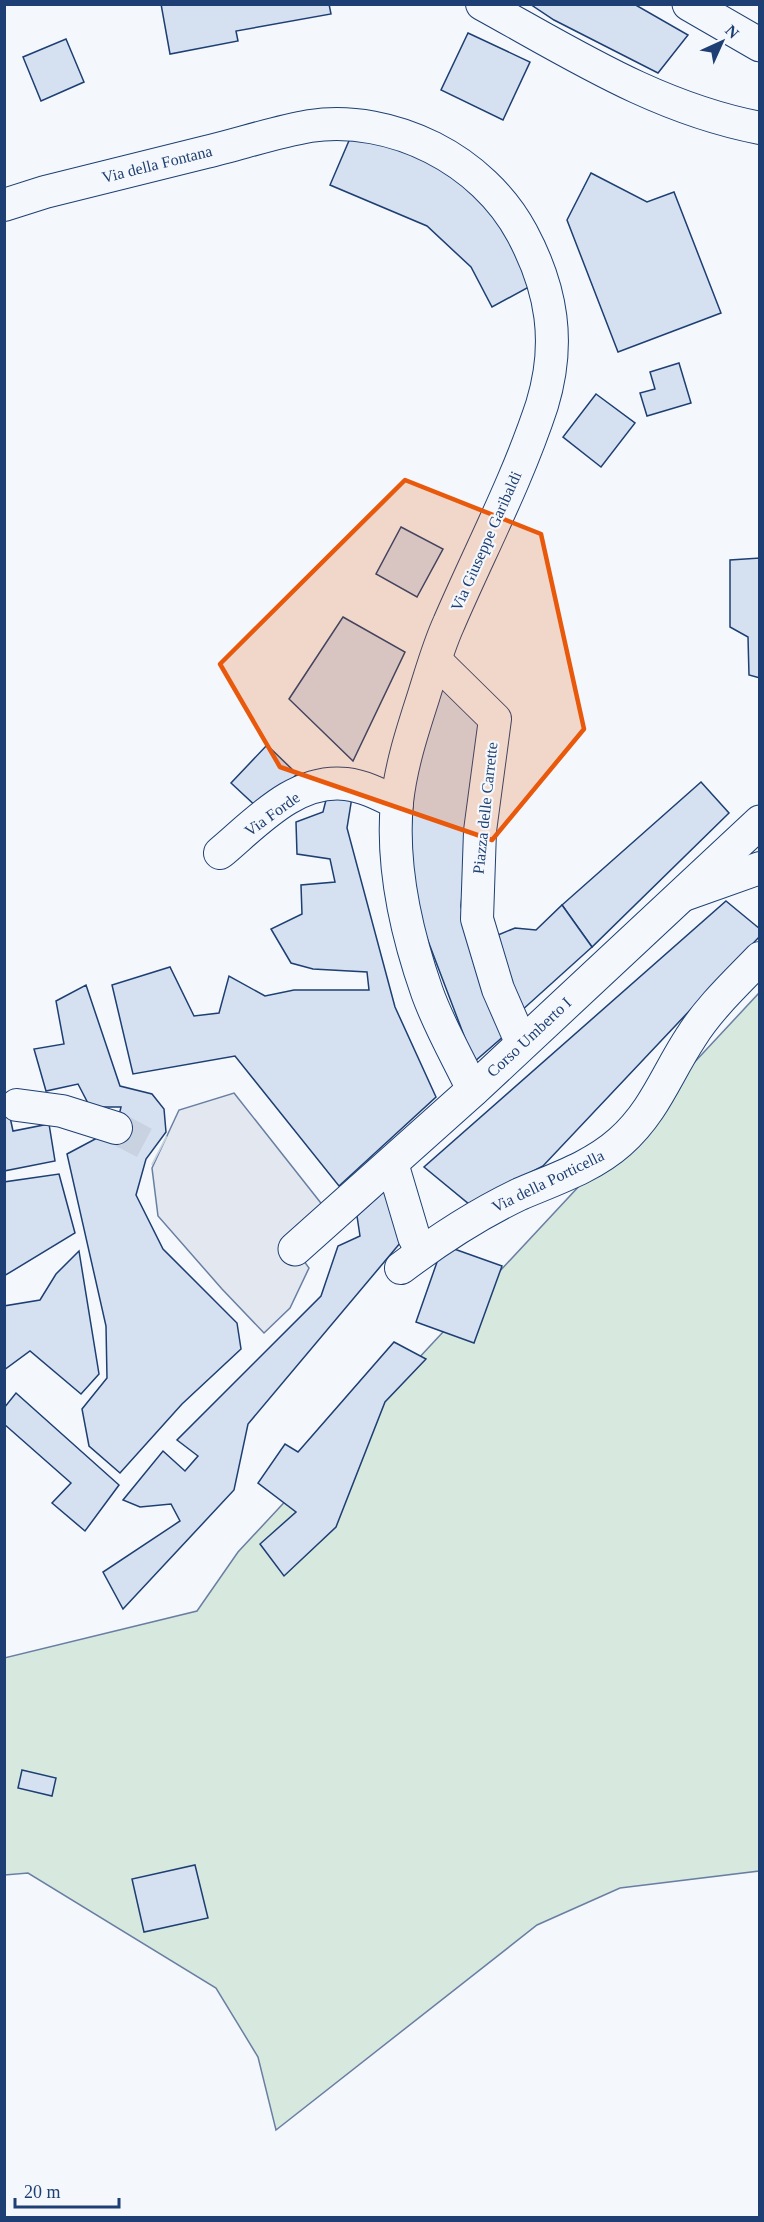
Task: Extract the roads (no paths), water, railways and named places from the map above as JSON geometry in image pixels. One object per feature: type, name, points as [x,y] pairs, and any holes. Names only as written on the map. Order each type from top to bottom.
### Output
[{"type":"street","points":[[482,4],[623,82],[695,111],[735,124],[759,128]]},
{"type":"street","points":[[689,4],[759,45]]},
{"type":"street","name":"Via Giuseppe Garibaldi","points":[[309,127],[345,125],[378,128],[428,145],[458,162],[484,183],[507,208],[534,255],[546,288],[552,331],[551,363],[543,400],[521,463],[447,627],[413,730],[403,767],[397,803],[397,866],[406,918],[428,993],[473,1090]]},
{"type":"street","name":"Via della Fontana","points":[[4,205],[45,192],[309,127]]},
{"type":"street","name":"Piazza delle Carrette","points":[[436,661],[495,719],[480,831],[477,919],[498,989],[522,1044]]},
{"type":"street","name":"Via Forde","points":[[220,854],[277,807],[296,794],[316,786],[344,783],[397,803]]},
{"type":"street","name":"Corso Umberto I","points":[[295,1249],[473,1090],[759,822]]},
{"type":"street","points":[[680,896],[759,868]]},
{"type":"street","name":"Via della Porticella","points":[[392,1163],[414,1237],[412,1260],[486,1212],[604,1156],[622,1140],[656,1100],[696,1029],[759,958]]},
{"type":"street","points":[[17,1105],[62,1111],[116,1128]]},
{"type":"tunnel","points":[[116,1128],[160,1151]]}]
